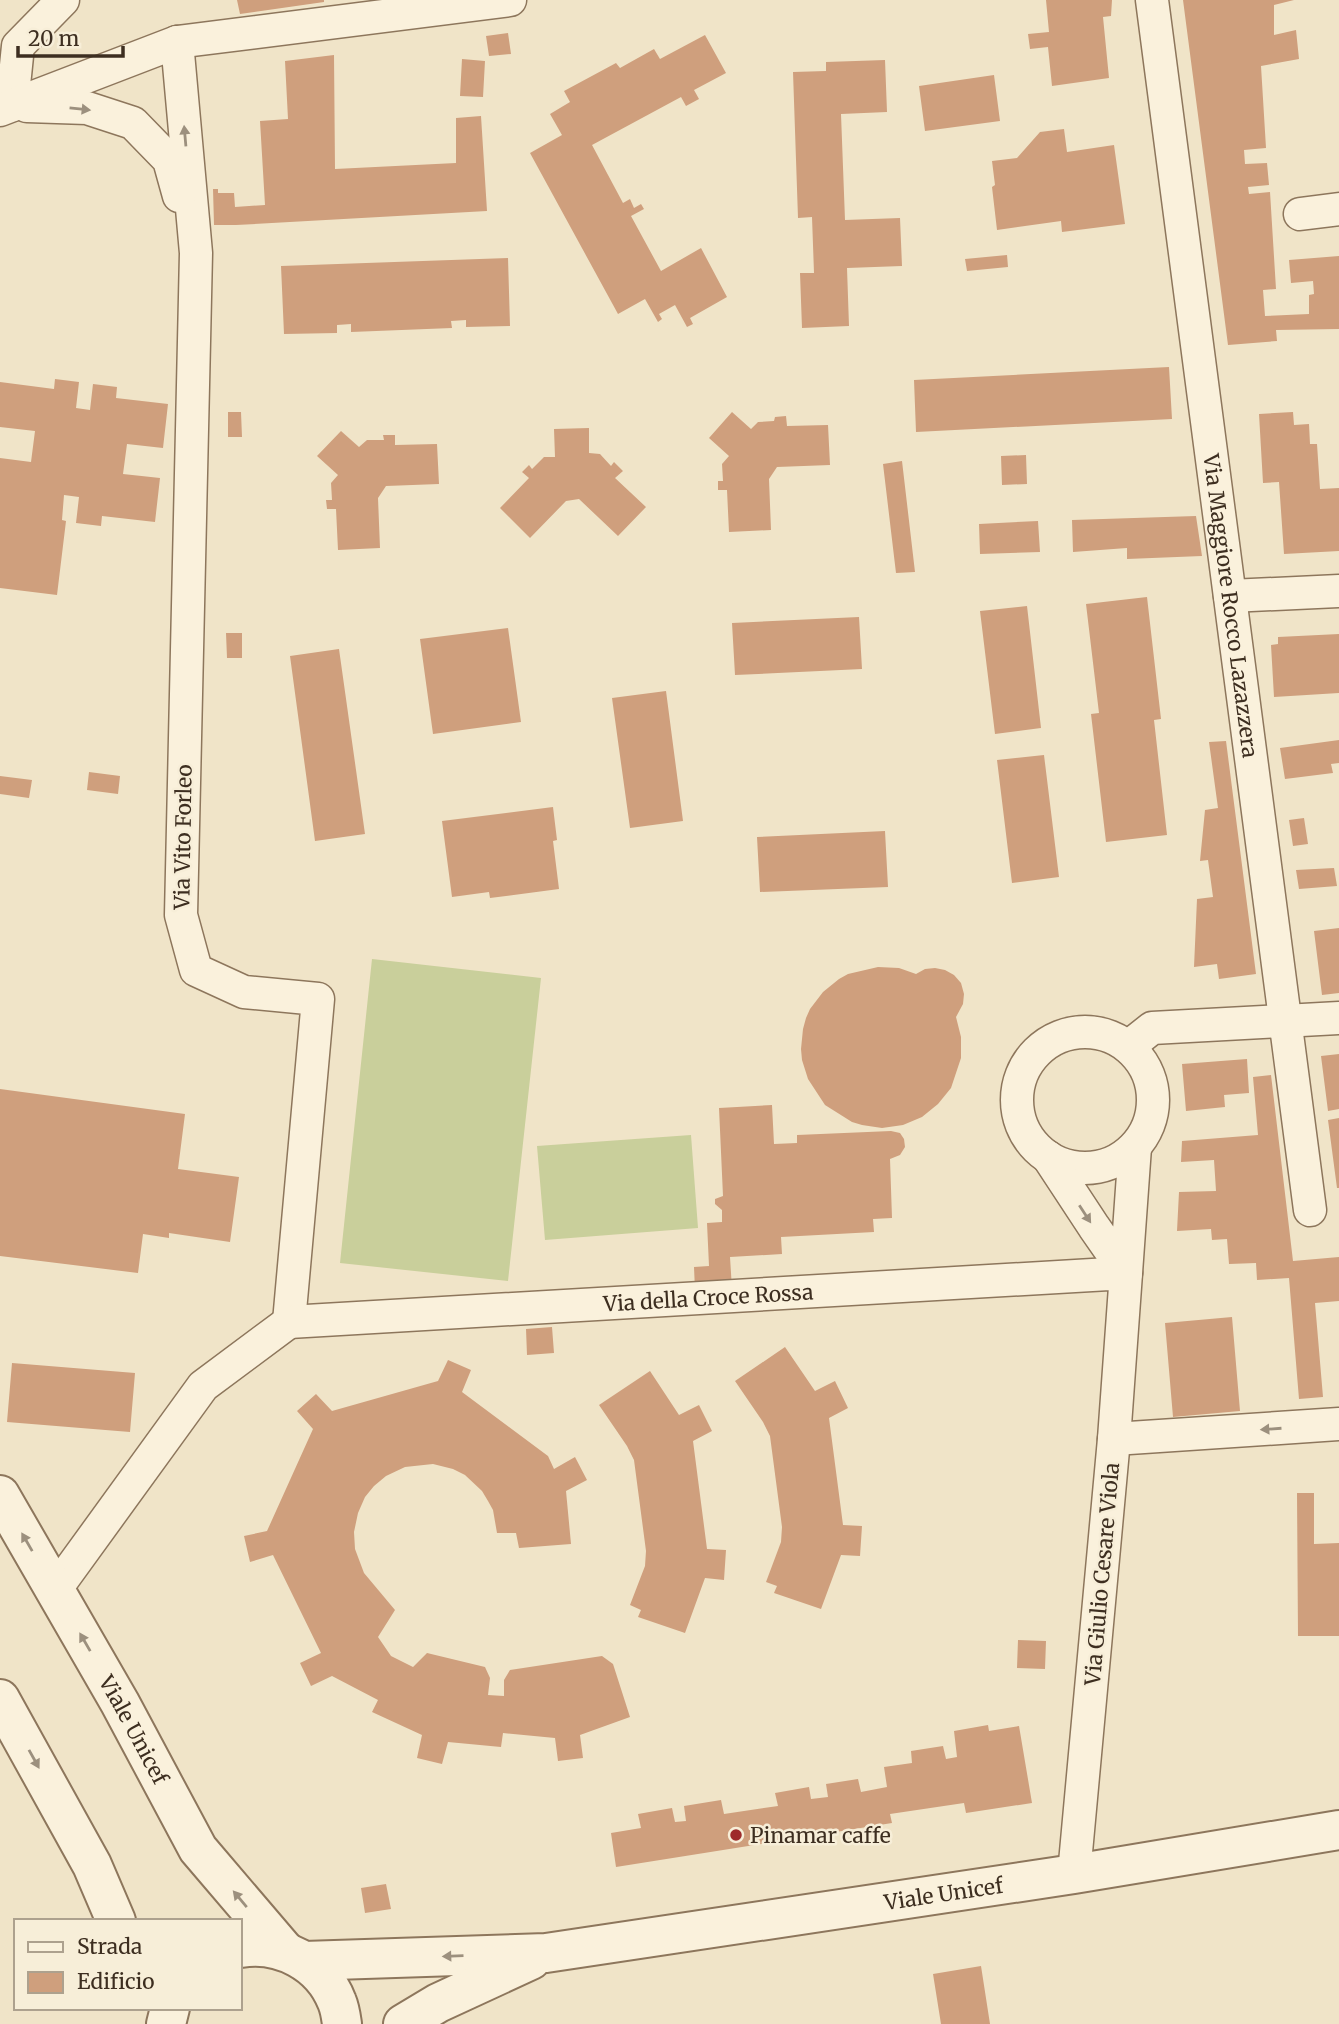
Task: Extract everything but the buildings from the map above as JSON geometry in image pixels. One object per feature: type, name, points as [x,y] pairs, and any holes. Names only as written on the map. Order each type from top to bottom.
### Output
[{"type":"street","points":[[6,108],[18,46],[63,0]]},
{"type":"street","points":[[6,108],[177,42],[510,0]]},
{"type":"street","name":"Via Maggiore Rocco Lazazzera","points":[[1152,0],[1310,1210]]},
{"type":"street","points":[[177,42],[196,253]]},
{"type":"street","points":[[6,108],[87,108],[133,123],[169,160],[196,253]]},
{"type":"street","points":[[1300,214],[1339,209]]},
{"type":"street","name":"Via Vito Forleo","points":[[196,253],[181,915],[196,970],[244,992],[318,999],[289,1322]]},
{"type":"street","points":[[1230,596],[1339,591]]},
{"type":"street","points":[[1128,1047],[1152,1028],[1339,1018]]},
{"type":"street","points":[[1048,1157],[1065,1166],[1093,1168],[1120,1159],[1135,1147],[1147,1128],[1153,1107],[1151,1084],[1143,1063],[1128,1047],[1108,1036],[1087,1032],[1065,1035],[1046,1044],[1030,1060],[1020,1080],[1017,1101],[1021,1123],[1032,1142],[1048,1157],[1126,1273]]},
{"type":"street","name":"Via Giulio Cesare Viola","points":[[1074,1874],[1114,1439],[1135,1147]]},
{"type":"street","name":"Via della Croce Rossa","points":[[289,1322],[1126,1273]]},
{"type":"street","points":[[55,1590],[203,1386],[289,1322]]},
{"type":"street","points":[[1114,1439],[1339,1424]]},
{"type":"street","name":"Viale Unicef","points":[[0,1495],[120,1703],[198,1849],[295,1956],[546,1953],[1074,1874],[1339,1830]]},
{"type":"street","points":[[0,1699],[92,1865],[115,1919]]},
{"type":"street","points":[[242,1948],[255,1945],[295,1956],[324,1979],[337,2002],[342,2024]]},
{"type":"street","name":"Viale Unicef","points":[[403,2024],[438,2003],[546,1953]]},
{"type":"green space","points":[[372,959],[541,978],[508,1281],[340,1263]]},
{"type":"green space","points":[[691,1135],[698,1228],[545,1240],[537,1146]]},
{"type":"place","name":"Pinamar caffe","points":[[736,1835]]}]
